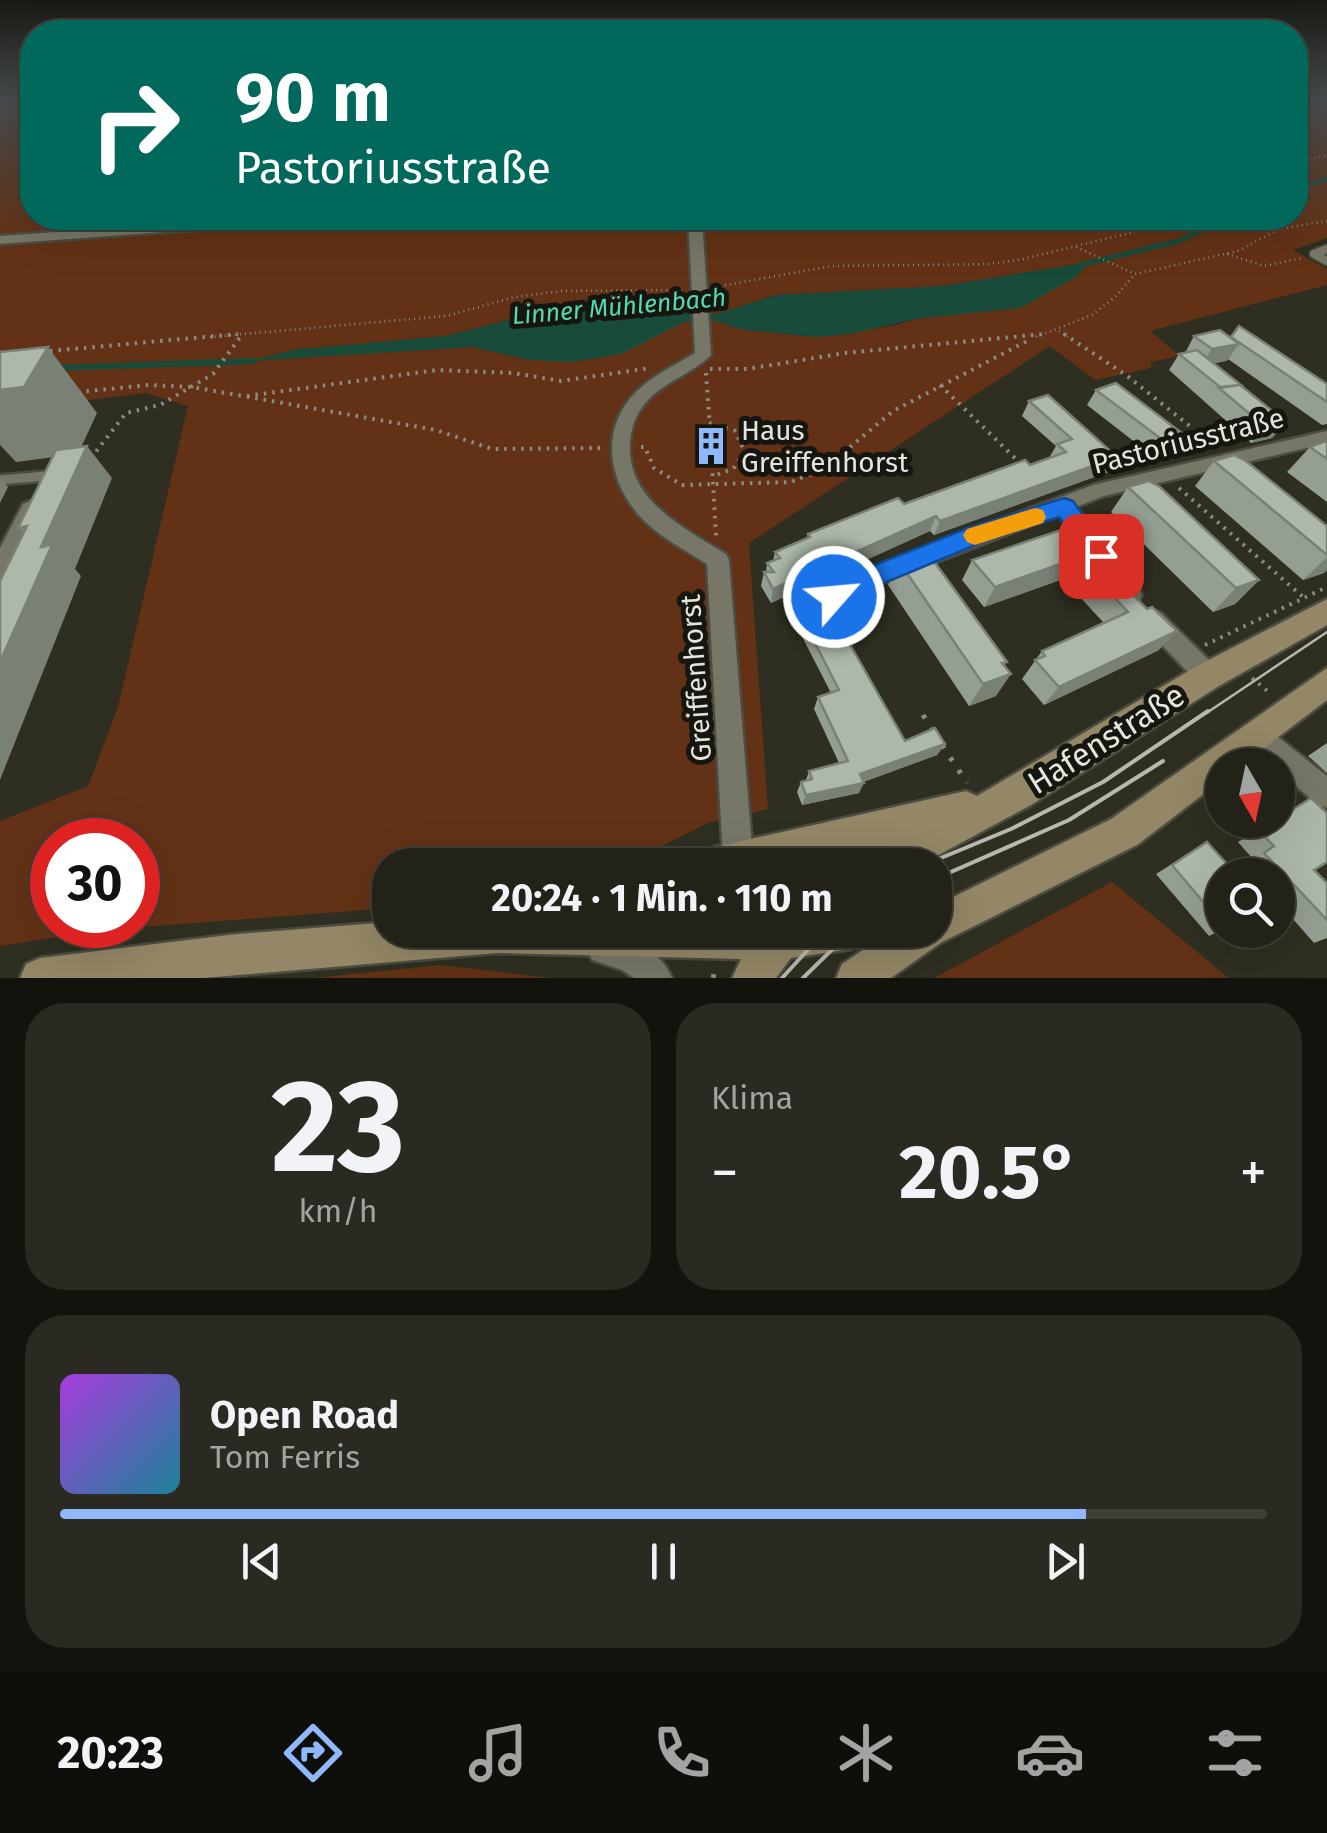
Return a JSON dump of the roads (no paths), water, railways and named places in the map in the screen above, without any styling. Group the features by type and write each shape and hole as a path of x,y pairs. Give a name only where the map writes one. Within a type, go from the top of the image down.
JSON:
{"main road":[{"name":"Hafenstraße","path":"915,848 1018,794 1209,659 1315,604"},
{"path":"952,917 1124,832 1327,682"},
{"path":"794,848 921,822 1018,794"},
{"path":"40,978 238,954 372,943"},
{"path":"614,948 648,953 686,948"},
{"path":"752,978 774,948"},
{"path":"856,978 901,948"}],"street":[{"path":"0,240 136,230"},
{"name":"Greiffenhorst","path":"696,230 703,354 640,398 623,422 617,448 625,478 655,519 718,560 726,848"},
{"name":"Pastoriusstraße","path":"834,597 846,588 976,535 1064,507 1100,490 1327,437"},
{"path":"0,570 46,476"},
{"name":"Pastoriusstraße","path":"1064,507 1113,574 1209,659"},
{"path":"1255,735 1327,794"}],"lane":[{"path":"1327,249 1314,254 1327,261"},
{"path":"0,480 46,476"}],"waterway":[{"name":"Linner Mühlenbach","path":"1308,185 1327,179"},
{"name":"Linner Mühlenbach","path":"1084,264 1179,241 1203,230"},
{"name":"Linner Mühlenbach","path":"56,368 254,361"}],"tram line":[{"path":"1205,714 1327,632"},
{"path":"952,853 1011,829 1103,782 1208,711"},
{"path":"952,872 1069,820 1163,761"},
{"path":"782,978 810,948"},
{"path":"803,978 834,948"}],"place":[{"name":"Haus Greiffenhorst","path":"711,446"}]}
